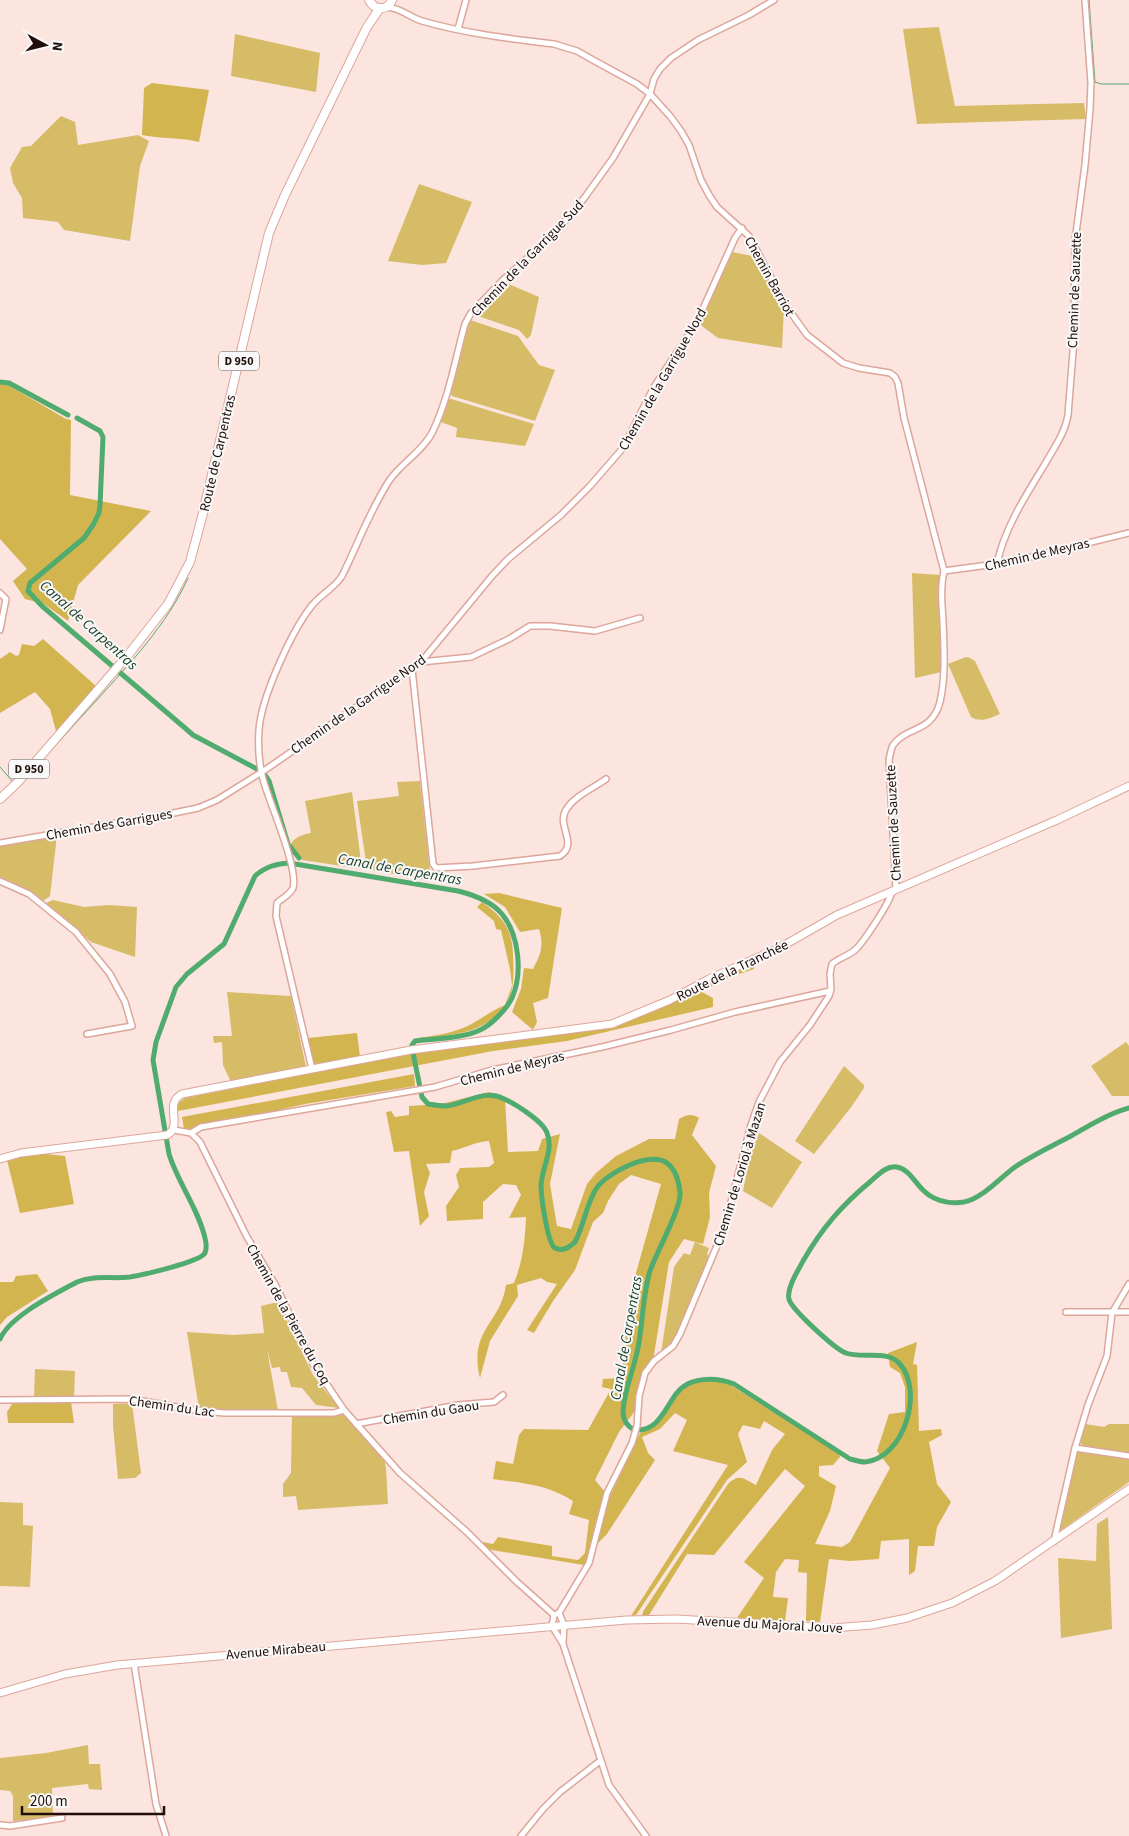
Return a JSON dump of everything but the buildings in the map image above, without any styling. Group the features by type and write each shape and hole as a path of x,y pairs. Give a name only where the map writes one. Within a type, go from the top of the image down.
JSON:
{"main road":[{"name":"Route de Carpentras","path":"0,799 19,781 57,738 148,631 174,594 190,562 269,234 285,194 379,3"}],"street":[{"path":"458,29 466,0"},
{"name":"Chemin de la Garrigue Sud","path":"311,1069 276,916 277,903 289,894 292,889 294,882 292,864 261,772 260,715 282,660 298,626 310,608 318,598 337,584 342,576 368,516 390,480 401,466 425,444 431,435 447,395 465,324 471,314 502,281 557,231 586,196 613,158 650,94 654,79 660,69 671,58 698,40 774,0"},
{"name":"Chemin de Sauzette","path":"997,564 999,554 1014,519 1067,423 1074,339 1075,241 1086,165 1090,109 1085,0"},
{"path":"379,3 399,9"},
{"name":"Chemin Barriot","path":"379,3 399,9 422,21 458,29 554,44 567,48 637,84 650,94 670,116 685,138 701,180 709,195 718,207 749,236 786,306 807,334 843,363 859,368 890,373 896,379 904,418 944,571"},
{"name":"Chemin de la Garrigue Nord","path":"217,800 421,662 508,559 561,515 590,486 623,448 654,387 697,322 735,238 742,228"},
{"name":"Chemin de Meyras","path":"944,571 997,564 1129,533"},
{"name":"Chemin de Sauzette","path":"894,890 889,760 893,745 901,738 922,728 929,722 936,713 940,702 944,671 941,584 944,571"},
{"path":"0,593 6,600 0,630"},
{"path":"421,662 471,657 509,639 530,626 550,626 589,632 640,618"},
{"path":"412,669 433,864 436,868 465,867 560,856 568,850 564,820 566,809 606,779"},
{"name":"Route de la Tranchée","path":"174,1130 172,1110 175,1100 182,1094 414,1050 612,1024 670,1000 709,979 782,947 837,915 1057,820 1129,786"},
{"name":"Chemin des Garrigues","path":"0,843 164,815 198,808 217,800"},
{"path":"0,881 29,894 76,932 110,974 125,1002 132,1026 87,1034"},
{"name":"Chemin de Loriol à Mazan","path":"553,1626 556,1614 589,1563 607,1493 628,1453 636,1430 639,1396 645,1373 654,1361 673,1346 716,1251 733,1201 750,1126 759,1102 780,1062 810,1025 830,991 832,985 830,974 832,964 851,954 861,943 894,890"},
{"name":"Chemin de Meyras","path":"190,1133 200,1127 454,1082 492,1070 663,1032 735,1012 830,991"},
{"path":"0,1159 21,1153 165,1135 174,1130 190,1133"},
{"name":"Chemin de la Pierre du Coq","path":"190,1133 200,1142 216,1172 247,1237 283,1301 313,1364 344,1410 400,1473 467,1532 516,1582 556,1614"},
{"path":"1054,1542 1075,1448 1088,1405 1107,1356 1112,1313 1129,1284"},
{"path":"1066,1312 1129,1312"},
{"name":"Chemin du Gaou","path":"356,1424 458,1405 494,1402 503,1396"},
{"name":"Chemin du Lac","path":"0,1400 131,1399 224,1413 324,1413 344,1410"},
{"path":"1075,1448 1129,1456"},
{"name":"Avenue du Majoral Jouve","path":"553,1626 659,1618 832,1628 890,1622 922,1614 961,1600 995,1581 1129,1489"},
{"path":"556,1614 564,1625 563,1644"},
{"path":"553,1626 563,1644 609,1785 614,1795 646,1836"},
{"name":"Avenue Mirabeau","path":"0,1693 65,1674 134,1662 553,1626"},
{"path":"134,1662 156,1804 166,1836"},
{"path":"521,1836 560,1792 600,1761"},
{"path":"0,1825 20,1825 62,1818"}],"shaded area":[{"path":"939,27 955,106 1084,103 1086,119 917,124 903,29"},
{"path":"235,34 320,53 316,92 231,76"},
{"path":"152,83 209,90 199,142 142,135 144,88"},
{"path":"61,116 75,122 78,145 138,135 149,141 140,166 130,241 64,230 58,222 23,218 22,198 13,183 10,168 22,147 31,146"},
{"path":"419,184 472,202 446,263 422,265 388,261"},
{"path":"732,252 757,257 784,307 782,348 718,338 698,323"},
{"path":"504,282 539,297 531,335 527,339 519,330 478,316 476,311"},
{"path":"470,320 518,336 539,365 555,370 535,421 452,396 450,392 467,325"},
{"path":"0,383 8,385 66,419 71,420 70,495 151,511 78,585 68,621 44,604 25,599 13,581 27,569 0,539"},
{"path":"451,399 534,424 525,446 456,437 457,428 441,422 448,400"},
{"path":"912,573 940,575 941,672 915,678"},
{"path":"43,639 96,686 56,731 50,709 35,692 0,713 0,659 10,652 16,656 19,655 22,644 34,646"},
{"path":"966,657 975,661 1000,714 982,720 971,717 948,664"},
{"path":"420,781 431,881 367,869 357,801 399,796 397,782"},
{"path":"352,792 362,869 302,860 291,845 296,838 311,833 305,801"},
{"path":"57,835 50,896 43,901 31,892 0,878 0,846"},
{"path":"499,893 562,908 548,998 533,1003 537,1022 533,1030 512,1012 521,989 524,968 533,969 540,954 541,935 539,929 520,932 505,907 484,894"},
{"path":"53,900 84,907 109,905 137,907 135,957 91,942 46,903"},
{"path":"482,902 500,918 510,936 513,980 512,989 505,1007 490,1021 473,1030 418,1039 463,1028 505,1005 512,986 510,969 501,930 496,929 494,921 477,907"},
{"path":"754,962 754,969 722,980 702,992 713,998 713,1007 567,1041 493,1051 178,1111 177,1104 185,1098 417,1052 594,1029"},
{"path":"227,992 291,996 306,1067 235,1082 230,1080 223,1065 222,1042 214,1043 213,1036 232,1036"},
{"path":"357,1033 360,1057 314,1067 308,1038"},
{"path":"1126,1042 1129,1046 1129,1096 1112,1096 1091,1066"},
{"path":"844,1066 864,1085 864,1088 814,1154 795,1141"},
{"path":"414,1074 415,1086 305,1104 191,1130 184,1129 182,1117"},
{"path":"489,1092 505,1099 508,1152 538,1151 542,1139 560,1134 550,1184 557,1226 571,1229 587,1184 596,1173 616,1156 649,1139 675,1139 679,1119 684,1116 691,1115 699,1118 692,1135 716,1166 709,1193 710,1217 703,1244 684,1239 669,1262 653,1361 649,1364 641,1379 635,1411 619,1432 595,1480 605,1492 587,1562 584,1565 486,1549 477,1541 493,1544 498,1537 552,1546 552,1556 578,1560 585,1553 589,1520 569,1514 573,1501 544,1488 493,1479 496,1461 513,1464 519,1435 524,1429 588,1430 611,1389 602,1387 603,1379 621,1378 628,1313 636,1273 661,1184 631,1175 619,1184 603,1213 593,1222 575,1270 553,1301 534,1333 527,1330 557,1284 547,1282 541,1278 517,1285 518,1296 490,1341 480,1378 477,1362 478,1349 503,1298 506,1285 514,1283 521,1259 526,1217 509,1218 521,1195 516,1185 503,1184 483,1202 483,1219 447,1221 446,1206 459,1187 456,1175 460,1168 489,1167 494,1163 489,1141 474,1144 452,1151 450,1163 426,1164 430,1173 424,1192 429,1216 420,1226 409,1151 394,1152 386,1112 391,1111 395,1117 409,1115 409,1106 441,1104"},
{"path":"759,1133 802,1162 772,1208 743,1191 750,1156"},
{"path":"36,1153 65,1156 74,1204 20,1213 7,1160 16,1156"},
{"path":"695,1242 709,1248 707,1254 711,1257 676,1342 661,1353 674,1267 684,1253 690,1255"},
{"path":"37,1274 48,1291 7,1317 0,1325 0,1282 13,1282 16,1276"},
{"path":"278,1302 313,1375 339,1408 316,1405 302,1388 291,1387 287,1372 281,1372 280,1367 272,1368 267,1349 278,1411 199,1409 187,1332 234,1335 264,1333 261,1306"},
{"path":"917,1342 913,1364 917,1365 919,1431 941,1429 942,1435 929,1442 937,1484 951,1502 937,1527 934,1546 918,1546 915,1571 909,1575 909,1539 881,1541 879,1559 850,1561 829,1559 820,1622 806,1621 807,1573 798,1572 799,1560 785,1559 776,1572 773,1597 788,1598 785,1621 737,1618 764,1578 744,1562 805,1486 785,1469 714,1555 687,1554 649,1615 642,1615 728,1484 742,1478 756,1485 772,1450 785,1434 764,1421 760,1429 743,1425 738,1434 747,1462 727,1480 636,1615 631,1616 728,1465 673,1451 687,1420 675,1413 660,1429 642,1437 648,1453 655,1460 607,1534 594,1547 609,1498 640,1433 653,1426 662,1418 683,1390 693,1383 706,1380 724,1381 839,1453 840,1457 833,1465 819,1466 819,1476 836,1486 830,1511 815,1544 842,1547 850,1542 890,1468 877,1451 889,1414 905,1412 905,1387 900,1373 890,1367 888,1353"},
{"path":"35,1369 75,1371 74,1398 34,1398"},
{"path":"14,1401 71,1402 74,1423 8,1423 7,1412"},
{"path":"132,1403 141,1473 135,1478 118,1479 113,1404"},
{"path":"342,1414 348,1417 384,1459 388,1504 298,1510 296,1496 283,1497 283,1484 291,1473 292,1416"},
{"path":"1085,1424 1104,1427 1109,1424 1129,1424 1129,1453 1085,1448 1080,1440"},
{"path":"1076,1452 1129,1459 1129,1482 1060,1531 1058,1530"},
{"path":"0,1502 23,1503 23,1525 33,1526 30,1587 0,1586"},
{"path":"1108,1517 1112,1629 1061,1638 1058,1558 1096,1561 1097,1524"},
{"path":"88,1745 89,1764 100,1764 102,1790 89,1789 88,1784 52,1788 53,1815 45,1819 13,1821 13,1796 10,1791 0,1790 0,1758 46,1753"}],"waterway":[{"path":"1089,0 1095,82 1101,84 1129,84"},
{"name":"Canal de Carpentras","path":"0,382 9,383 68,415"},
{"name":"Canal de Carpentras","path":"77,418 100,431 103,437 99,513 84,538 30,583 28,591 42,606 193,735 257,769"},
{"path":"34,769 147,643 170,612 188,578"},
{"path":"0,767 13,782"},
{"name":"Canal de Carpentras","path":"265,775 269,781 288,844 299,858"},
{"path":"6,798 16,789"},
{"name":"Canal de Carpentras","path":"0,1339 5,1330 23,1314 77,1282 97,1278 130,1277 146,1274 182,1264 201,1257 205,1253 206,1243 202,1227 169,1154 153,1060 156,1042 176,987 187,974 224,944 255,876 266,868 279,864 289,863 458,891 482,899 493,905 502,914 516,943 518,966 515,988 509,1003 493,1021 480,1030 457,1036 415,1041 412,1048 422,1097 428,1104 447,1106 482,1096 495,1096 507,1100 520,1108 544,1128 549,1139 549,1146 541,1190 547,1229 555,1248 564,1249 575,1242 596,1189 609,1176 628,1165 650,1160 659,1160 667,1163 673,1169 679,1185 679,1200 673,1220 650,1271 644,1297 637,1351 624,1403 623,1415 627,1425 634,1430 642,1430 655,1424 681,1388 695,1381 711,1379 734,1384 850,1459 865,1462 879,1458 900,1437 906,1422 910,1406 907,1376 895,1359 881,1356 852,1355 833,1345 814,1329 792,1304 789,1299 791,1284 818,1238 851,1199 886,1169 897,1167 905,1170 924,1191 941,1201 954,1203 967,1201 984,1192 1029,1158 1099,1120 1129,1108"}]}
